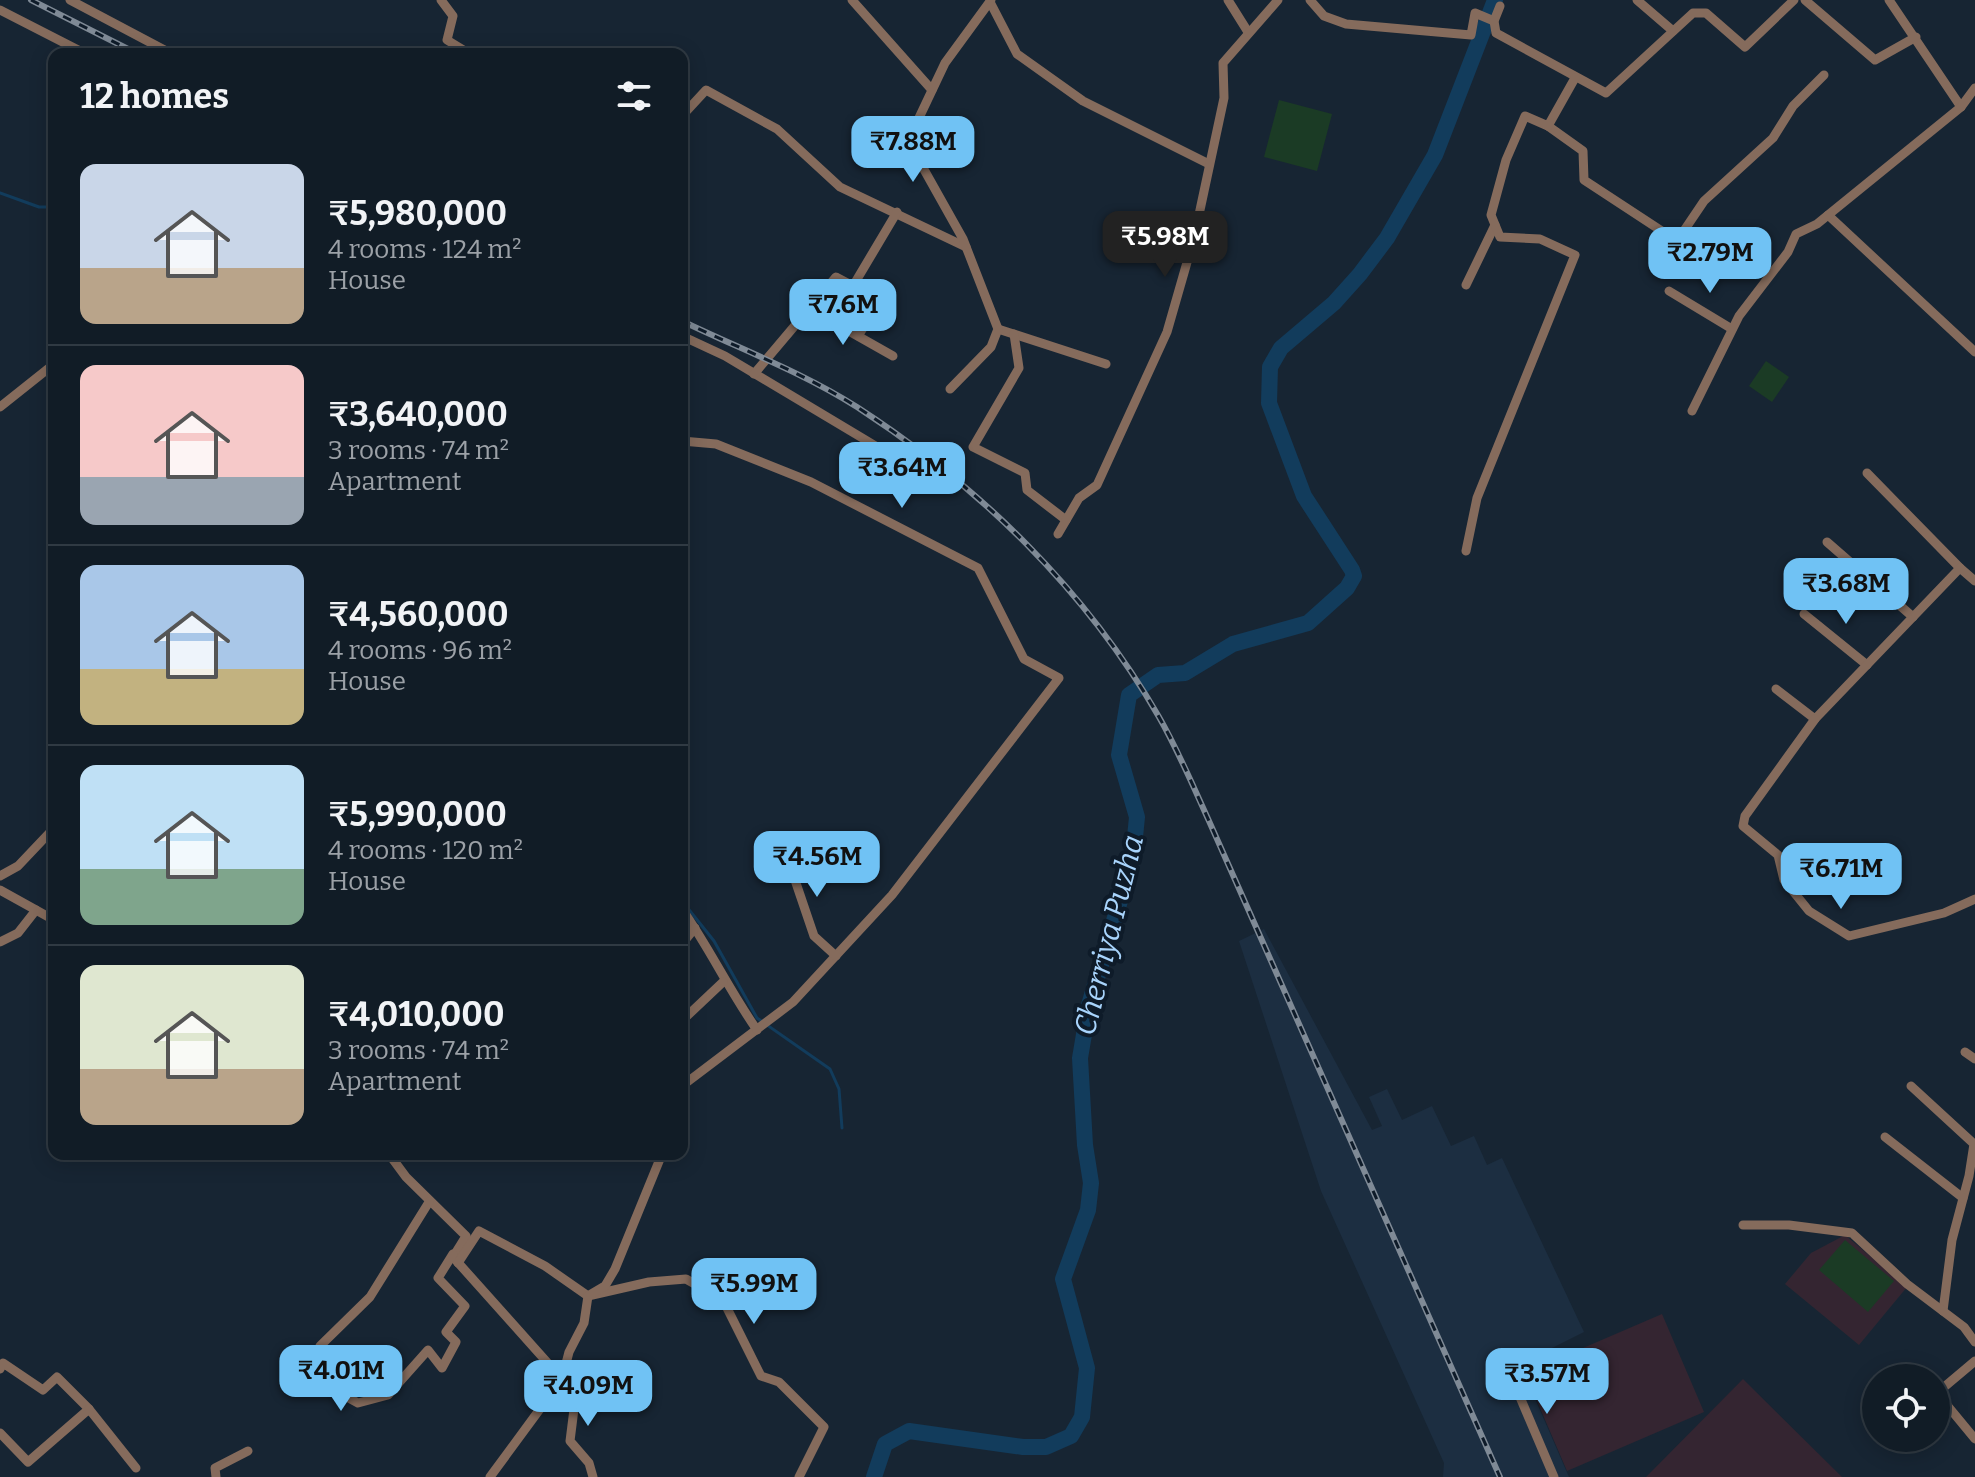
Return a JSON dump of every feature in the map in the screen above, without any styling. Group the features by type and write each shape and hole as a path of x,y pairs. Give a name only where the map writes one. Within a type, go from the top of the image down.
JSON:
{"street":[{"path":"70,0 161,48"},
{"path":"441,0 453,16 447,40 460,48"},
{"path":"852,0 932,90"},
{"path":"1228,0 1248,32"},
{"path":"1058,534 1079,498 1097,485 1167,332 1194,238 1224,98 1223,63 1278,0"},
{"path":"1310,0 1324,16 1346,24 1471,35 1475,13 1494,21"},
{"path":"1637,0 1673,31"},
{"path":"1500,6 1494,21 1496,33 1606,93 1693,13 1706,13 1745,47 1794,0"},
{"path":"1805,0 1875,60 1916,37"},
{"path":"1889,0 1961,107"},
{"path":"950,389 991,347 998,329 967,247 908,141 945,63 990,1 1017,54 1083,101 1209,164"},
{"path":"0,10 74,48"},
{"path":"1466,551 1477,498 1575,255 1540,239 1500,237 1491,215 1525,116 1548,126 1583,151 1584,180 1677,241 1704,201 1773,138 1793,106 1824,75"},
{"path":"1548,126 1575,78"},
{"path":"1692,411 1732,329 1788,252 1796,234 1828,215 1961,107 1975,88"},
{"path":"688,110 706,90 777,129 840,187 967,247"},
{"path":"754,374 836,277 853,286 897,212"},
{"path":"1828,215 1975,352"},
{"path":"1466,285 1495,225"},
{"path":"1669,291 1732,329"},
{"path":"814,303 840,311 840,326 893,356"},
{"path":"858,336 878,304"},
{"path":"998,329 1106,364"},
{"path":"1014,334 1019,368 973,447 1025,473 1027,490 1066,520"},
{"path":"688,339 754,374 884,451"},
{"path":"0,407 48,369"},
{"path":"688,442 716,444 811,482 978,568 1024,659 1059,678 892,895 836,956 793,1002 688,1082"},
{"path":"1867,473 1975,581"},
{"path":"1827,542 1913,617"},
{"path":"1960,568 1815,719 1745,816 1743,826 1778,855 1784,880 1809,911 1849,936 1944,913 1975,899"},
{"path":"1804,614 1867,665"},
{"path":"1776,689 1815,719"},
{"path":"0,876 18,866 48,834"},
{"path":"836,956 814,936 795,880 858,864"},
{"path":"0,890 48,917"},
{"path":"0,942 18,933 36,910"},
{"path":"688,918 718,965 723,982 757,1030"},
{"path":"688,937 695,928"},
{"path":"688,1015 723,982"},
{"path":"1965,1052 1975,1059"},
{"path":"1911,1086 1974,1144 1952,1240 1943,1311"},
{"path":"1885,1137 1963,1198"},
{"path":"394,1160 429,1202 466,1236 455,1258"},
{"path":"588,1296 605,1286 615,1269 660,1160"},
{"path":"429,1202 370,1297 320,1346 334,1390 358,1403 388,1395 428,1350 442,1368 456,1342 446,1332 465,1306 438,1278 479,1231 545,1266 588,1296 649,1282 686,1279 723,1300 761,1376 779,1382 824,1427 799,1477"},
{"path":"1743,1225 1789,1225 1852,1233 1907,1284 1964,1327 1975,1342"},
{"path":"455,1258 562,1379 574,1409 570,1441 589,1463 593,1477"},
{"path":"490,1477 562,1379 569,1352 584,1323 588,1296"},
{"path":"1975,1361 1937,1393 1975,1439"},
{"path":"0,1369 3,1363 43,1390 57,1377 89,1409 136,1468"},
{"path":"1508,1369 1554,1477"},
{"path":"0,1433 28,1462 89,1409"},
{"path":"216,1477 215,1468 248,1451"}],"shaded area":[{"path":"1264,929 1372,1130 1382,1126 1369,1097 1387,1089 1402,1120 1432,1106 1451,1146 1474,1136 1487,1165 1502,1158 1584,1332 1520,1364 1569,1477 1443,1477 1444,1463 1321,1191 1239,941"},
{"path":"1845,1235 1907,1287 1859,1345 1785,1284 1811,1253"},
{"path":"1662,1314 1704,1412 1567,1471 1525,1373"},
{"path":"1743,1379 1842,1477 1646,1477"}],"green space":[{"path":"1279,100 1332,114 1317,171 1264,157"},
{"path":"1766,361 1789,377 1772,402 1749,386"},
{"path":"1845,1240 1894,1281 1868,1312 1819,1270"}],"waterway":[{"name":"Cherriya Puzha","path":"874,1477 885,1444 909,1431 1023,1447 1046,1447 1071,1436 1082,1417 1087,1368 1063,1279 1088,1210 1091,1183 1085,1145 1080,1058 1089,1005 1133,857 1137,817 1119,755 1129,695 1158,675 1185,673 1233,644 1308,623 1347,588 1354,576 1304,496 1269,403 1270,367 1281,348 1334,303 1387,238 1435,155 1495,0"},
{"path":"0,193 39,207 48,207"},
{"path":"688,908 714,941 757,1018 830,1069 839,1089 842,1128"}],"railway":[{"path":"31,0 126,48"},
{"path":"688,324 836,394 945,471 987,506 1064,584 1130,670 1185,768 1500,1477"}]}
